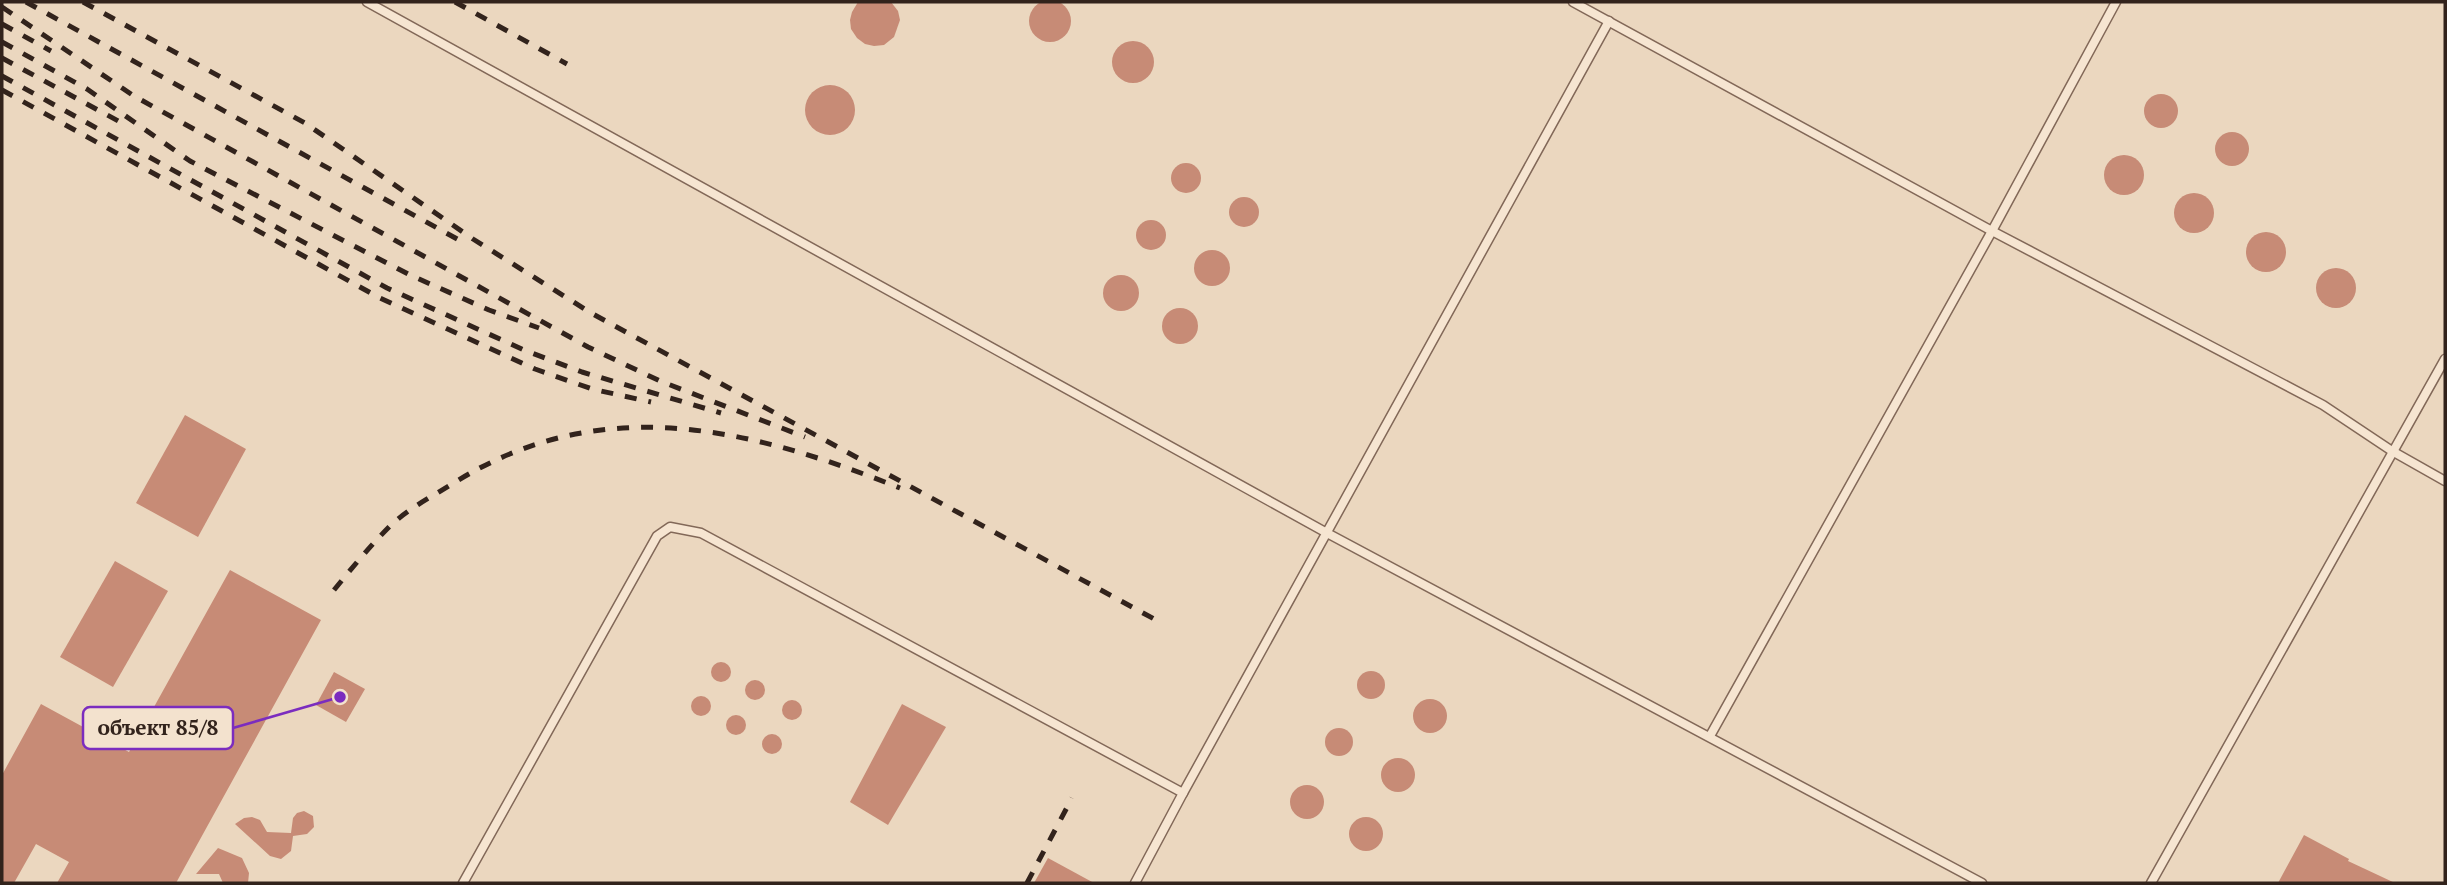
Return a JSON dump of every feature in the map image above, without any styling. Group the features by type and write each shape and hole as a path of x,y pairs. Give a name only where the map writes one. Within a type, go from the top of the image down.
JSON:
{"lane":[{"path":"367,2 1327,533 1982,883"},
{"path":"1573,2 1992,231 2323,405 2392,451 2445,481"},
{"path":"1710,736 1992,231 2116,2"},
{"path":"1135,883 1609,21"},
{"path":"2151,883 2445,359"},
{"path":"463,883 657,536 670,527 701,533 1183,793"}],"building":[{"path":"1050,0 1065,6 1071,21 1065,36 1050,42 1035,36 1029,21 1035,6"},
{"path":"858,2 891,2 898,11 900,20 894,37 884,45 865,44 851,29 852,12"},
{"path":"1133,41 1148,47 1154,62 1148,77 1133,83 1118,77 1112,62 1118,47"},
{"path":"830,85 848,92 855,110 848,128 830,135 812,128 805,110 812,92"},
{"path":"2161,94 2173,99 2178,111 2173,123 2161,128 2149,123 2144,111 2149,99"},
{"path":"2232,132 2244,137 2249,149 2244,161 2232,166 2220,161 2215,149 2220,137"},
{"path":"2124,155 2138,161 2144,175 2138,189 2124,195 2110,189 2104,175 2110,161"},
{"path":"1186,163 1197,167 1201,178 1197,189 1186,193 1175,189 1171,178 1175,167"},
{"path":"2194,193 2208,199 2214,213 2208,227 2194,233 2180,227 2174,213 2180,199"},
{"path":"1244,197 1255,201 1259,212 1255,223 1244,227 1233,223 1229,212 1233,201"},
{"path":"1151,220 1162,224 1166,235 1162,246 1151,250 1140,246 1136,235 1140,224"},
{"path":"2266,232 2280,238 2286,252 2280,266 2266,272 2252,266 2246,252 2252,238"},
{"path":"1212,250 1225,255 1230,268 1225,281 1212,286 1199,281 1194,268 1199,255"},
{"path":"2336,268 2350,274 2356,288 2350,302 2336,308 2322,302 2316,288 2322,274"},
{"path":"1121,275 1134,280 1139,293 1134,306 1121,311 1108,306 1103,293 1108,280"},
{"path":"1180,308 1193,313 1198,326 1193,339 1180,344 1167,339 1162,326 1167,313"},
{"path":"185,415 246,449 198,537 136,503"},
{"path":"115,561 168,591 113,687 60,657"},
{"path":"230,570 321,620 176,883 57,883 69,862 36,844 14,883 2,883 2,775 41,704 129,752"},
{"path":"721,662 728,665 731,672 728,679 721,682 714,679 711,672 714,665"},
{"path":"1371,671 1381,675 1385,685 1381,695 1371,699 1361,695 1357,685 1361,675"},
{"path":"334,672 365,689 346,722 316,705"},
{"path":"755,680 762,683 765,690 762,697 755,700 748,697 745,690 748,683"},
{"path":"701,696 708,699 711,706 708,713 701,716 694,713 691,706 694,699"},
{"path":"1430,699 1442,704 1447,716 1442,728 1430,733 1418,728 1413,716 1418,704"},
{"path":"792,700 799,703 802,710 799,717 792,720 785,717 782,710 785,703"},
{"path":"902,704 946,727 888,825 850,802"},
{"path":"736,715 743,718 746,725 743,732 736,735 729,732 726,725 729,718"},
{"path":"1339,728 1349,732 1353,742 1349,752 1339,756 1329,752 1325,742 1329,732"},
{"path":"772,734 779,737 782,744 779,751 772,754 765,751 762,744 765,737"},
{"path":"1398,758 1410,763 1415,775 1410,787 1398,792 1386,787 1381,775 1386,763"},
{"path":"1307,785 1319,790 1324,802 1319,814 1307,819 1295,814 1290,802 1295,790"},
{"path":"304,811 313,816 314,827 307,834 293,836 291,851 281,859 270,856 235,824 244,818 252,817 260,820 267,832 291,833 293,818"},
{"path":"1366,817 1378,822 1383,834 1378,846 1366,851 1354,846 1349,834 1354,822"},
{"path":"2304,835 2349,859 2348,861 2395,883 2278,883"},
{"path":"218,848 242,858 249,873 248,883 223,883 219,874 196,874"},
{"path":"1048,858 1094,883 1034,883"}],"railway":[{"path":"26,2 459,240"},
{"path":"83,2 305,123 473,239 591,313 1156,620"},
{"path":"455,2 567,64"},
{"path":"2,7 134,96 588,347 660,381 805,437"},
{"path":"2,24 51,51"},
{"path":"2,42 87,89 190,161 410,275 489,310 539,328"},
{"path":"2,58 122,123"},
{"path":"2,76 387,288 524,350 582,372 721,413"},
{"path":"2,90 380,298 535,369 592,389 651,402"},
{"path":"334,590 383,534 412,509 507,455 563,437 618,428 674,428 730,435 843,466 900,488"},
{"path":"1027,883 1072,798"}],"place":[{"name":"объект 85/8","path":"340,697"}]}
